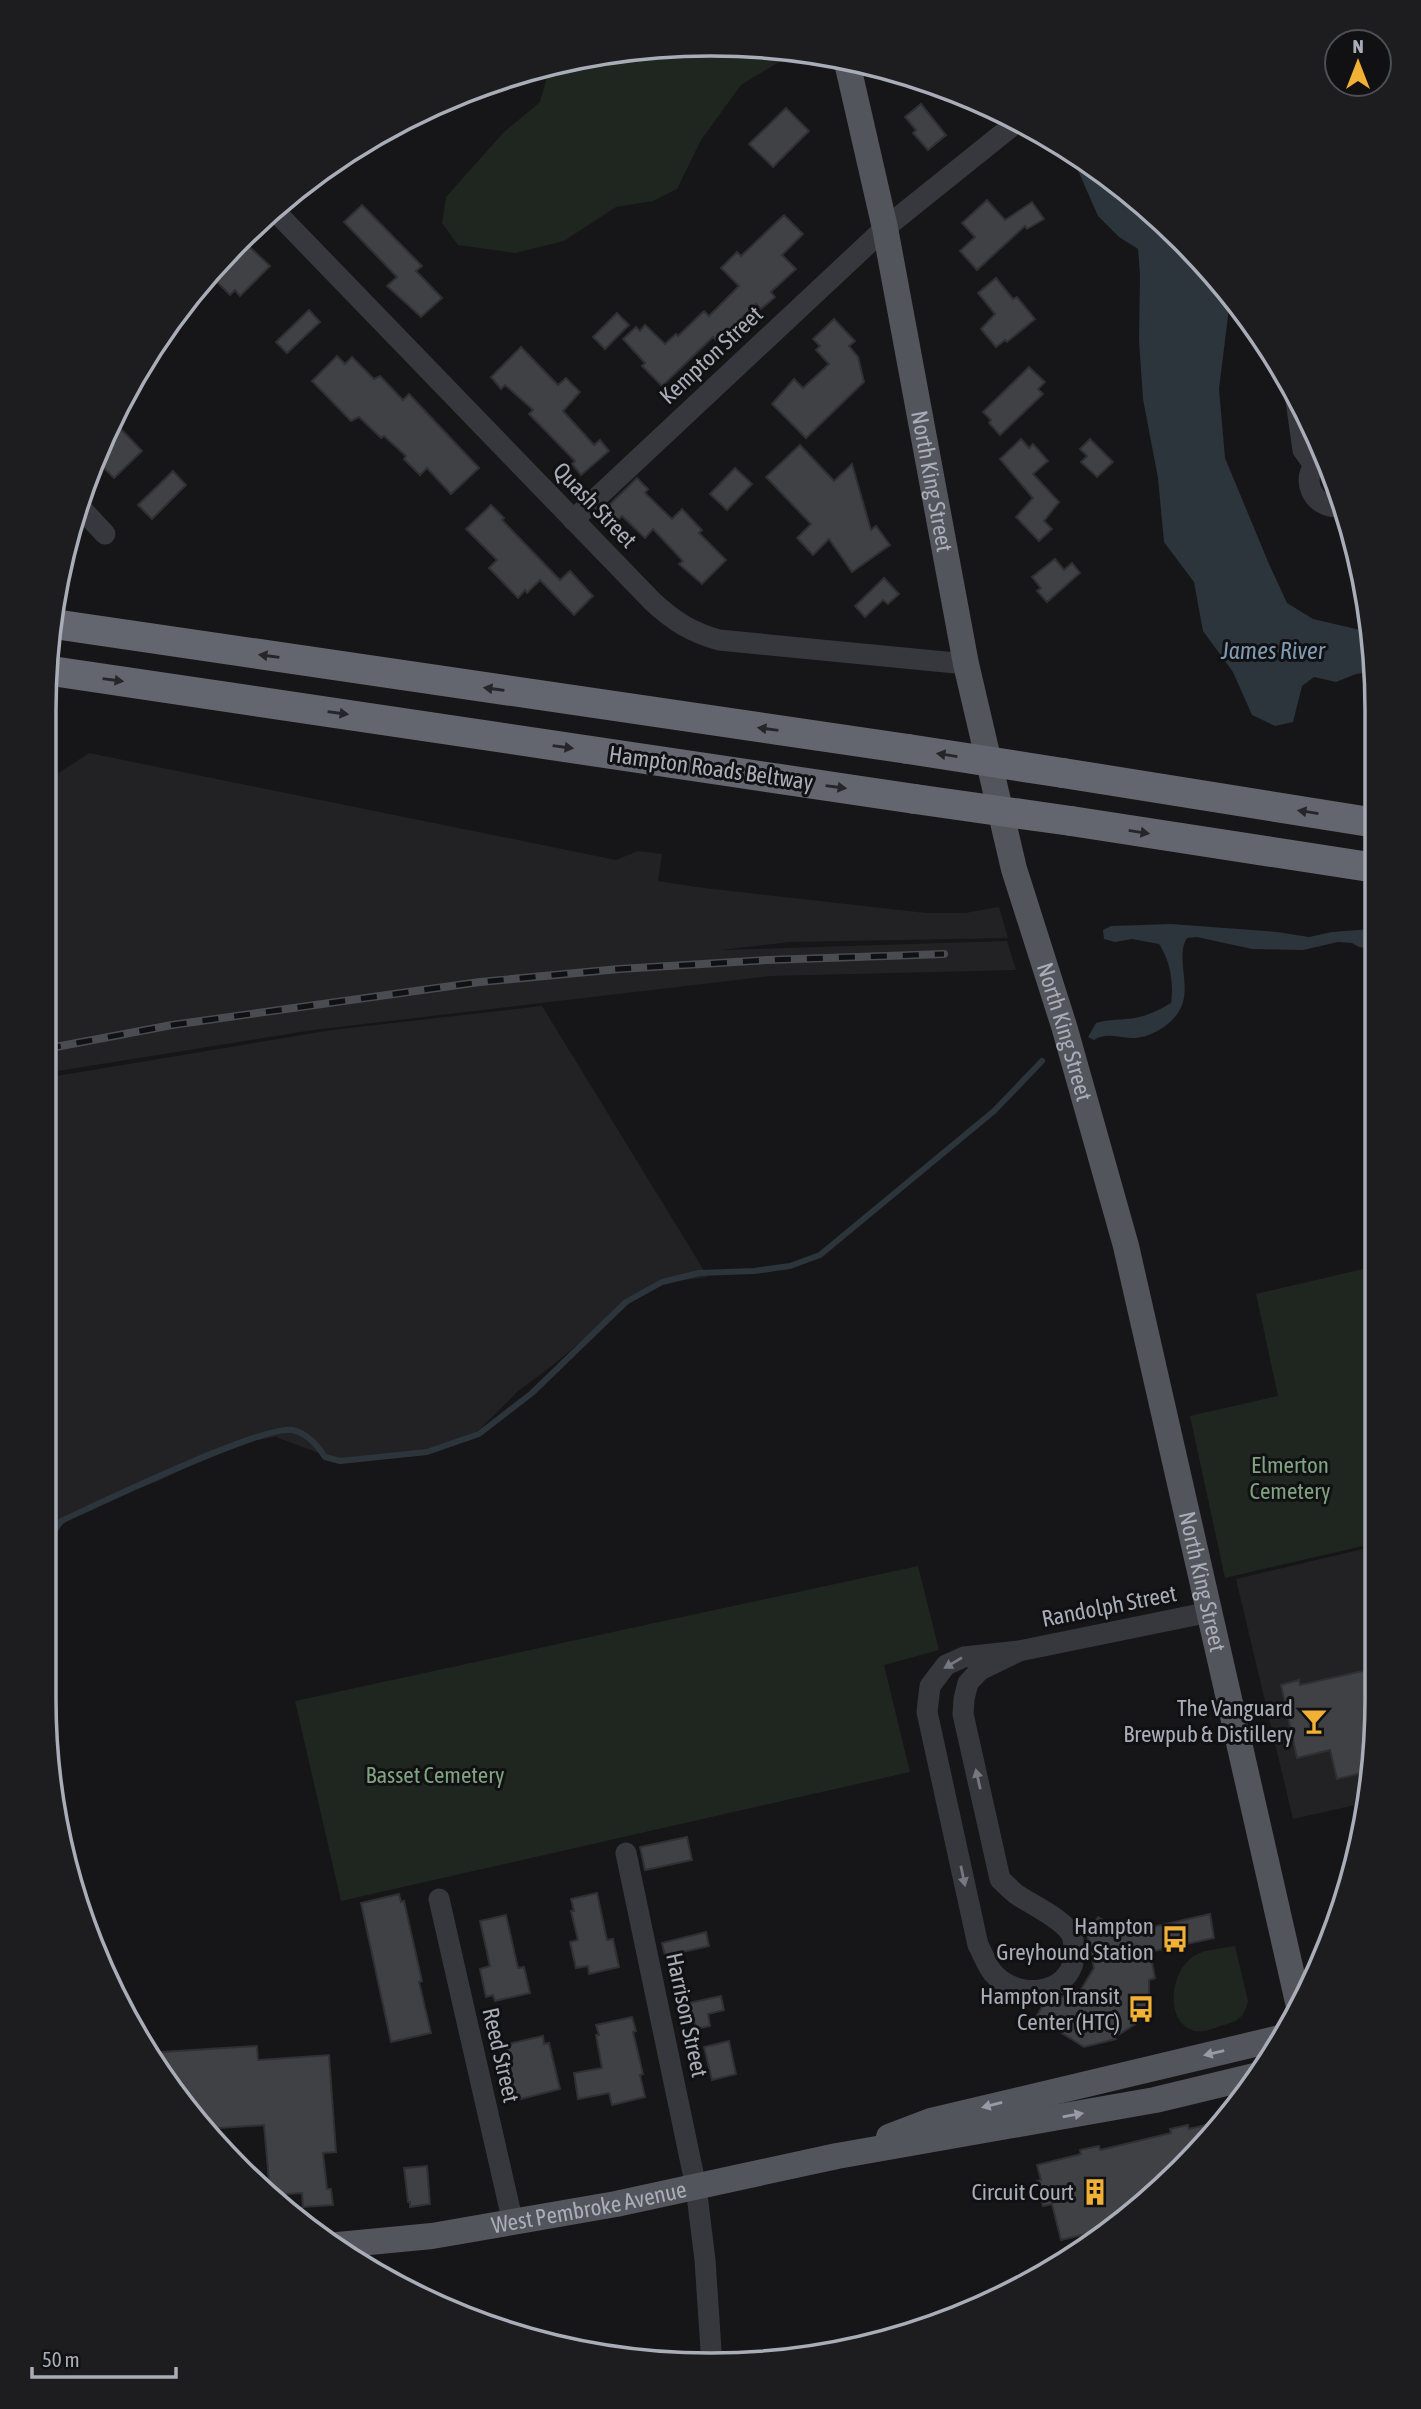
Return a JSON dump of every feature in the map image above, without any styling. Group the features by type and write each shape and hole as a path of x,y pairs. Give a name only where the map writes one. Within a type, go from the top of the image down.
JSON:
{"highway":[{"name":"Hampton Roads Beltway","path":"62,625 908,749 1365,820"},
{"name":"Hampton Roads Beltway","path":"57,672 1365,866"}],"main road":[{"name":"North King Street","path":"849,71 885,228 966,664 1014,869 1064,1026 1126,1246 1296,1992"},
{"name":"West Pembroke Avenue","path":"837,2156 931,2120 1268,2041"},
{"name":"West Pembroke Avenue","path":"348,2244 432,2235 616,2204 837,2156 1155,2100 1242,2080"}],"street":[{"name":"Kempton Street","path":"573,520 885,228 1009,128"},
{"name":"Quash Street","path":"281,217 653,603 672,619 695,633 744,643 966,664"},
{"path":"1299,424 1303,450 1314,458"},
{"path":"1317,465 1308,481 1314,497 1332,506"},
{"path":"87,514 105,534"},
{"name":"Randolph Street","path":"1019,1650 1210,1612"},
{"path":"1019,1650 980,1670 968,1683 963,1714 1000,1879 1015,1893 1064,1925 1073,1936 1075,1958 1070,1973 1056,1985 1040,1992 1015,1988 994,1974 978,1945 927,1712 930,1686 946,1665 964,1657 1019,1650"},
{"name":"Harrison Street","path":"626,1853 696,2187 705,2260 711,2353"},
{"name":"Reed Street","path":"439,1899 513,2222"}],"shaded area":[{"path":"89,753 616,860 638,851 662,854 658,881 926,913 965,913 999,907 1008,938 790,942 721,950 1007,941 1016,970 771,976 313,1030 56,1071 56,775"},
{"path":"542,1006 708,1277 668,1282 637,1294 552,1366 518,1391 479,1430 454,1446 416,1456 340,1461 276,1437 238,1443 156,1482 102,1501 69,1519 56,1531 56,1076 332,1030"},
{"path":"1365,1549 1364,1741 1356,1805 1293,1819 1236,1579"}],"green space":[{"path":"668,57 753,57 782,60 741,85 701,140 677,189 653,201 616,207 564,241 515,253 458,245 442,223 446,197 504,132 540,102 547,77 583,69"},
{"name":"Elmerton Cemetery","path":"1365,1269 1365,1546 1225,1578 1190,1416 1278,1396 1256,1294"},
{"name":"Basset Cemetery","path":"918,1566 939,1650 884,1665 910,1772 341,1901 295,1701"},
{"path":"1235,1946 1248,2001 1245,2011 1233,2022 1203,2031 1192,2030 1183,2025 1174,2007 1174,1997 1178,1976 1183,1967 1194,1956"}],"water":[{"name":"James River","path":"1077,168 1142,218 1203,279 1229,310 1219,389 1225,458 1287,603 1313,619 1360,630 1364,673 1336,682 1314,677 1302,686 1293,722 1275,726 1252,715 1233,672 1203,631 1194,582 1164,542 1158,478 1143,399 1138,249 1119,237 1098,216"},
{"path":"1171,924 1309,937 1365,929 1365,948 1338,942 1303,950 1252,949 1197,937 1187,938 1182,960 1185,985 1183,1002 1176,1016 1163,1028 1147,1036 1108,1036 1094,1040 1088,1037 1096,1023 1140,1017 1171,1003 1170,972 1159,944 1132,939 1115,942 1104,939 1103,930 1111,926"}],"building":[{"path":"921,104 946,135 928,150 913,133 916,130 905,117"},
{"path":"786,108 809,131 773,167 749,144"},
{"path":"987,200 1005,220 1032,202 1044,219 1027,229 1025,226 977,270 960,251 975,237 962,223"},
{"path":"362,205 422,266 416,271 442,298 421,317 387,286 397,277 344,222"},
{"path":"784,215 803,234 782,255 796,269 771,292 775,297 761,309 756,304 718,342 713,337 662,386 642,366 645,363 623,339 636,327 640,331 645,325 665,344 676,334 678,336 704,311 709,316 739,286 721,268 737,252 741,256"},
{"path":"249,247 270,266 240,296 235,290 230,295 216,281"},
{"path":"996,278 1013,299 1017,297 1035,319 1007,342 1005,340 996,347 981,329 995,314 978,293"},
{"path":"309,310 320,322 287,353 276,342"},
{"path":"617,313 629,325 605,349 593,337"},
{"path":"834,319 855,341 849,346 858,357 864,382 806,438 772,404 794,379 803,388 829,364 816,350 820,346 813,339"},
{"path":"521,347 558,385 566,378 580,392 563,411 594,445 600,440 609,451 581,475 572,464 575,461 529,414 533,410 505,385 501,389 491,377"},
{"path":"337,356 345,364 352,357 374,379 380,376 403,400 409,394 479,468 451,494 427,468 420,475 404,459 406,456 384,436 381,438 359,417 351,421 312,381"},
{"path":"1029,367 1045,382 1038,389 1043,394 1000,435 983,412"},
{"path":"120,428 142,451 114,478 103,467"},
{"path":"1021,439 1029,448 1033,444 1048,461 1033,474 1059,502 1044,521 1052,529 1039,541 1016,517 1033,498 1000,459"},
{"path":"1090,439 1113,462 1097,477 1081,462 1087,456 1080,449"},
{"path":"800,445 834,481 852,464 871,530 876,526 890,545 852,572 829,539 813,555 797,538 811,524 766,477"},
{"path":"735,468 752,484 727,510 710,494"},
{"path":"173,471 186,485 152,519 138,505"},
{"path":"637,478 648,489 645,493 672,519 682,509 702,530 699,533 726,560 702,584 679,564 683,561 653,529 645,538 622,516 618,520 606,508"},
{"path":"491,505 560,580 570,571 593,596 574,615 540,580 518,598 489,568 497,560 466,529"},
{"path":"1055,559 1064,570 1072,563 1080,573 1047,602 1037,591 1041,588 1032,577"},
{"path":"884,578 899,594 888,604 883,600 865,617 855,606"},
{"path":"1365,1670 1364,1741 1360,1773 1337,1779 1330,1750 1297,1758 1281,1685 1299,1680 1300,1685"},
{"path":"687,1837 692,1860 645,1870 640,1847"},
{"path":"597,1893 607,1940 613,1939 619,1967 589,1974 588,1966 576,1968 570,1942 578,1940 571,1899"},
{"path":"399,1894 401,1902 404,1901 431,2033 391,2042 361,1903"},
{"path":"1210,1914 1214,1938 1150,1952 1155,1978 1149,1980 1145,2010 1137,2023 1115,2037 1116,2039 1084,2047 1036,2017 1045,2002 1080,1991 1094,1968 1087,1935 1098,1917 1126,1933"},
{"path":"506,1915 518,1968 524,1967 530,1993 495,2001 493,1995 486,1997 480,1969 490,1966 480,1921"},
{"path":"706,1932 709,1946 665,1956 662,1943"},
{"path":"721,1996 724,2010 708,2014 710,2026 696,2029 693,2017 683,2019 680,2005"},
{"path":"632,2017 645,2097 612,2105 609,2093 578,2099 574,2073 602,2068 596,2025"},
{"path":"543,2036 544,2044 549,2043 560,2089 513,2101 499,2046"},
{"path":"729,2041 736,2074 712,2080 704,2047"},
{"path":"257,2046 258,2060 329,2055 336,2152 323,2153 327,2189 331,2189 333,2205 303,2207 302,2193 283,2194 279,2191 269,2181 264,2125 217,2128 191,2097 161,2052"},
{"name":"Circuit Court","path":"1188,2125 1189,2129 1207,2125 1142,2191 1109,2218 1087,2234 1061,2240 1052,2204 1043,2206 1037,2181 1041,2180 1037,2165 1081,2154 1080,2150 1099,2146 1100,2150 1171,2133 1170,2129"},
{"path":"427,2166 430,2204 410,2207 404,2168"}],"waterway":[{"path":"56,1528 61,1521 180,1467 276,1431 293,1430 303,1434 312,1440 325,1457 340,1461 427,1452 479,1434 532,1393 626,1302 662,1282 699,1273 754,1271 790,1266 820,1255 994,1111 1042,1061"}],"railway":[{"path":"56,1047 172,1025 480,982 619,969 768,960 944,954"}],"place":[{"name":"The Vanguard Brewpub & Distillery","path":"1314,1721"},
{"name":"Hampton Greyhound Station","path":"1175,1939"},
{"name":"Hampton Transit Center (HTC)","path":"1141,2009"},
{"name":"Circuit Court","path":"1095,2192"}]}
